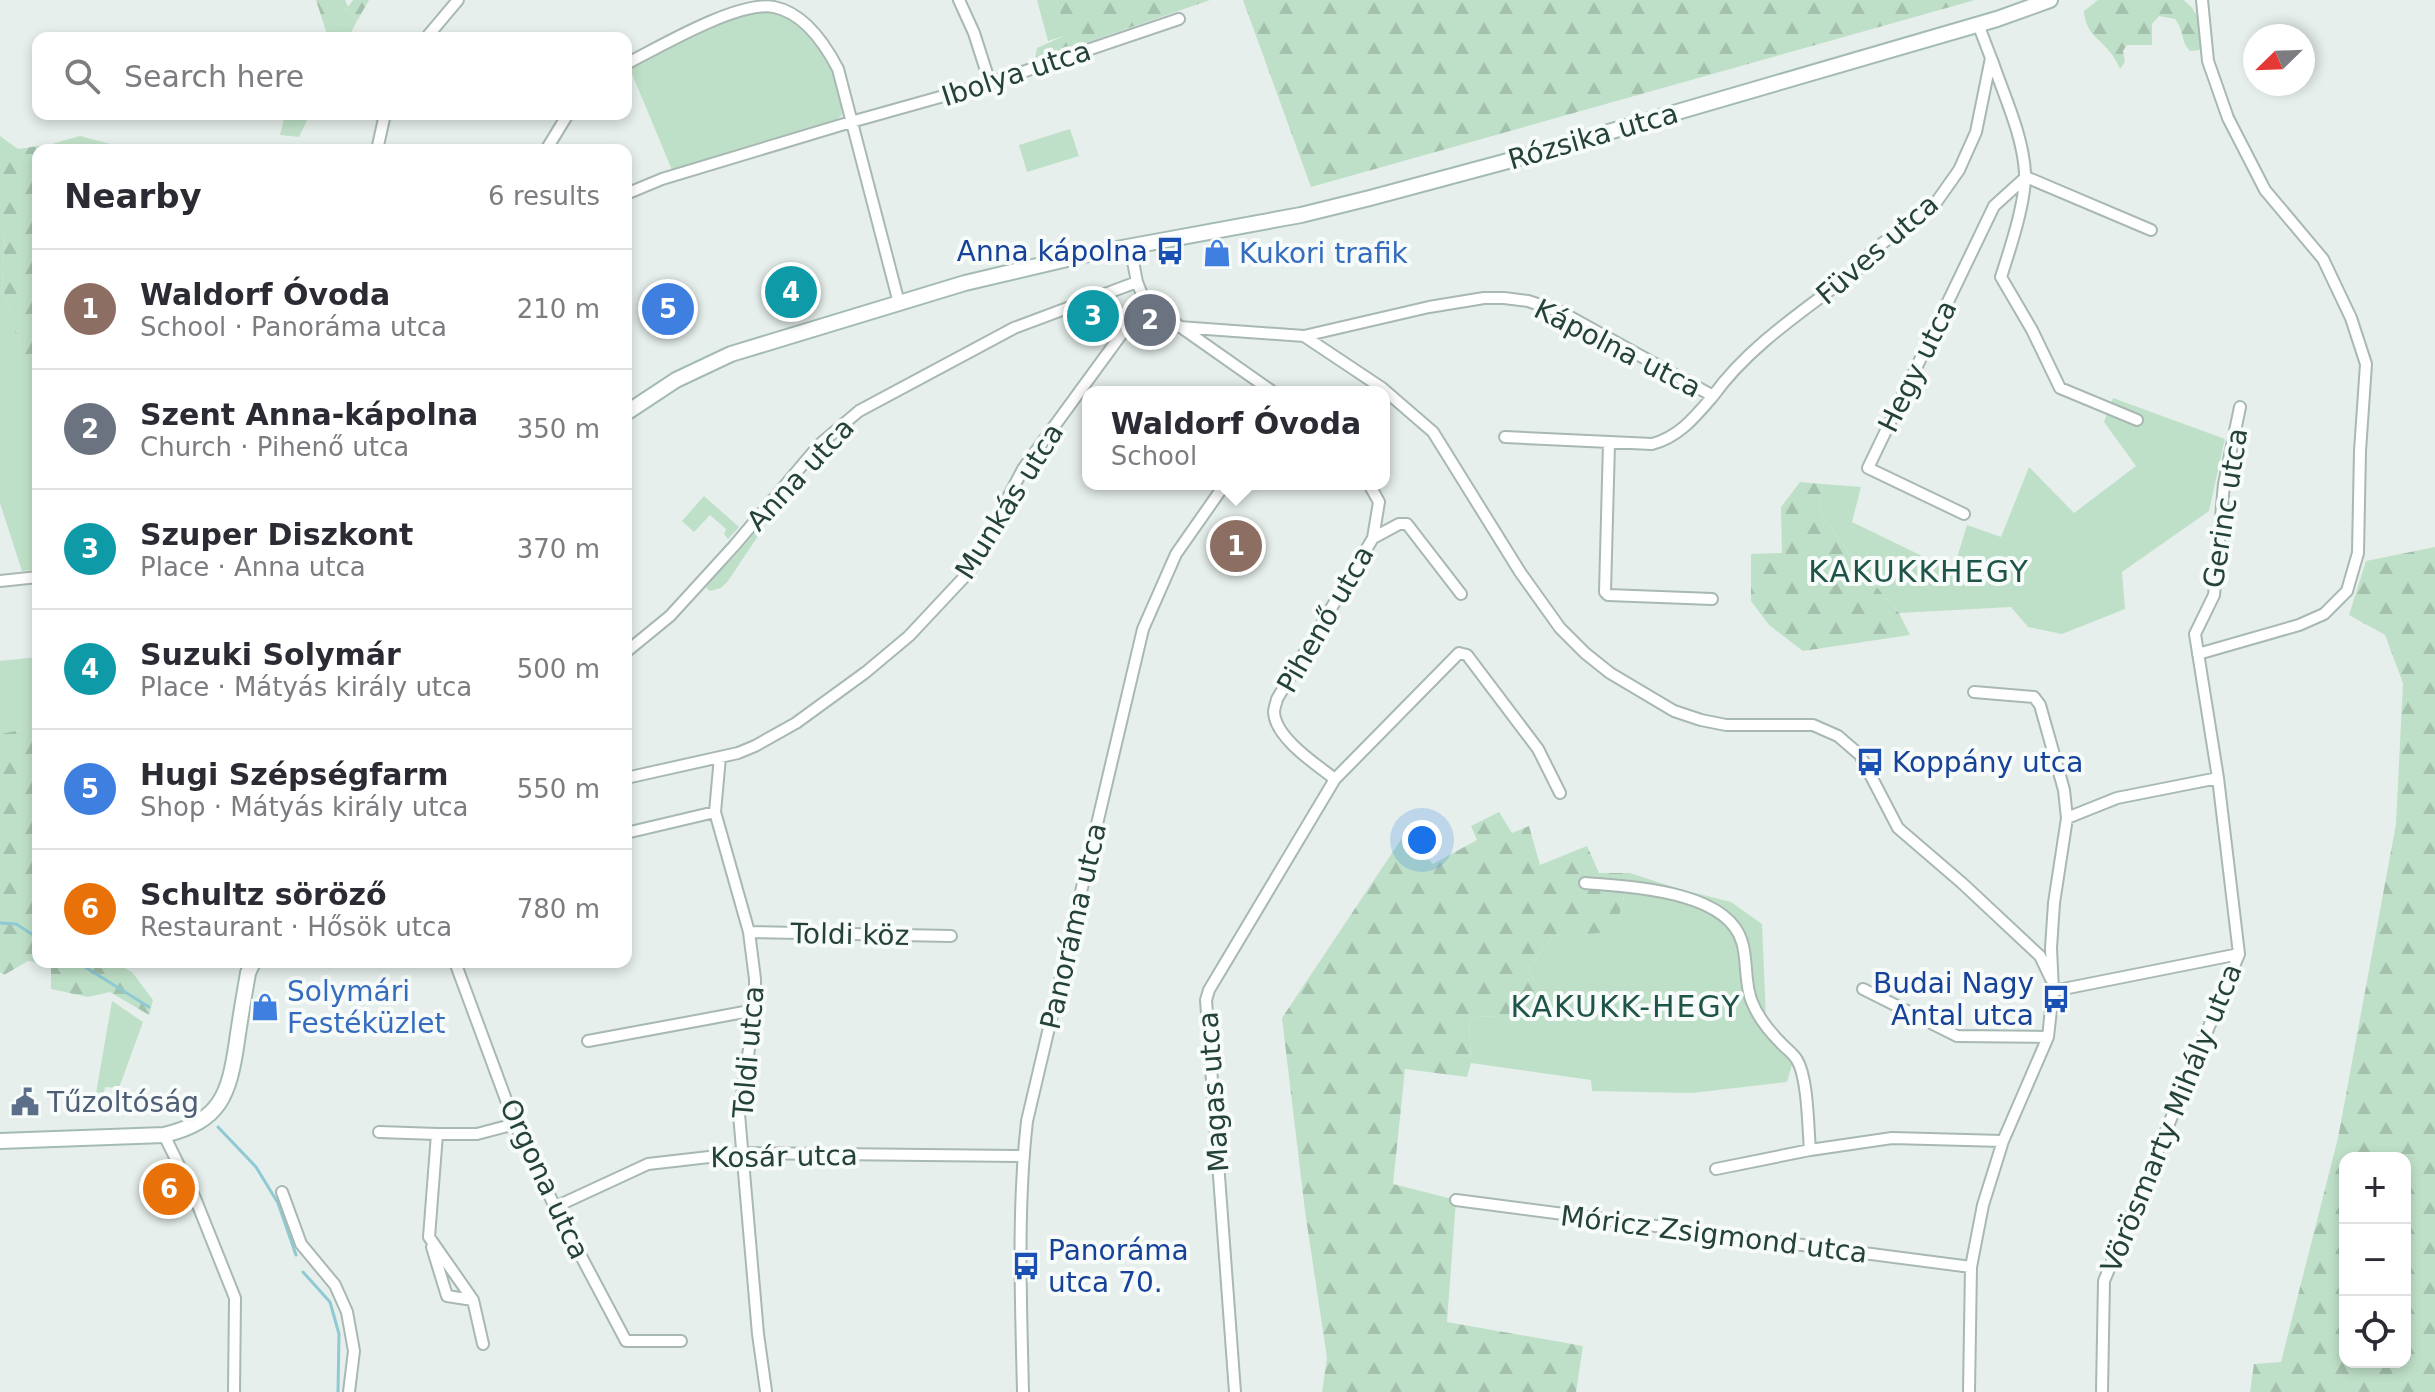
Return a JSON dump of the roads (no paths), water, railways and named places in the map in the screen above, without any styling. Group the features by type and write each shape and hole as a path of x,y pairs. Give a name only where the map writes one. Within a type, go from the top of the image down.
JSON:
{"main road":[{"name":"Rózsika utca","path":"632,409 676,380 731,354 899,303 1014,271 1307,214 1425,184 1978,24 2050,0"},
{"path":"0,1141 164,1135 179,1132 203,1120 213,1113 224,1097 231,1078 250,968"}],"street":[{"path":"431,32 458,0"},
{"path":"959,0 974,33 990,83"},
{"path":"2198,654 2299,625 2324,614 2347,591 2358,553 2366,364 2351,318 2323,259 2265,190 2228,118 2208,61 2202,0"},
{"path":"632,61 715,20 754,6 782,9 815,32 826,45 838,69 899,303"},
{"name":"Ibolya utca","path":"632,192 662,179 990,83 1179,19"},
{"path":"1978,24 2023,151 2026,177 2014,235 2001,277 2032,330 2060,388 2137,420"},
{"name":"Füves utca","path":"1713,396 1755,349 1862,266 1872,251 1935,204 1959,170 1976,132 1991,58"},
{"path":"378,144 384,120"},
{"path":"550,144 564,120"},
{"path":"2026,177 2151,230"},
{"name":"Hegy utca","path":"1964,514 1868,468 1994,206 2026,177"},
{"path":"1130,246 1137,282 1145,302 1264,386"},
{"name":"Anna utca","path":"632,647 670,616 820,444 859,411 1014,328 1137,282"},
{"name":"Kápolna utca","path":"1304,336 1429,307 1484,298 1528,301 1561,312 1713,396 1691,422 1673,437 1652,444 1609,443"},
{"name":"Munkás utca","path":"1084,386 1145,302"},
{"path":"1179,327 1304,336 1379,386"},
{"name":"Munkás utca","path":"632,777 755,746 796,723 909,636 969,572 1023,469 1082,388"},
{"path":"1390,395 1433,432 1520,572 1560,628 1585,653 1610,673 1674,711 1701,720 1726,725 1813,725 1838,736 1860,755 1898,828 2040,956 2051,979"},
{"name":"Gerinc utca","path":"2198,654 2195,634 2214,595 2224,484 2240,407"},
{"path":"1505,437 1609,443 1605,592 1608,595 1712,599"},
{"name":"Panoráma utca","path":"1023,1392 1020,1286 1023,1156 1027,1121 1143,629 1176,554 1221,490"},
{"name":"Pihenő utca","path":"1335,779 1296,748 1278,726 1274,714 1277,699 1373,538 1380,507 1373,490"},
{"path":"1373,538 1399,524 1407,524 1461,594"},
{"path":"0,581 32,578"},
{"name":"Magas utca","path":"1235,1392 1206,1000 1209,990 1335,779 1459,653 1467,655 1538,749 1560,793"},
{"name":"Vörösmarty Mihály utca","path":"2102,1392 2104,1281 2239,954 2218,778 2198,654"},
{"path":"1969,1392 1971,1267 1983,1205 2003,1141 2048,1037 2053,991 2051,948 2054,903 2067,818 2064,790 2040,705 2034,697 1974,692"},
{"name":"Toldi utca","path":"720,757 715,812 749,932 755,979 755,1010 739,1114 758,1334 766,1391"},
{"path":"2067,818 2117,798 2218,778"},
{"path":"632,832 715,812"},
{"path":"1585,883 1647,888 1683,897 1728,918 1742,941 1751,1001 1762,1020 1797,1059 1802,1074 1810,1150"},
{"name":"Toldi köz","path":"749,932 951,936"},
{"path":"2053,991 2239,954"},
{"name":"Orgona utca","path":"457,968 515,1124 626,1341 681,1341"},
{"path":"1863,989 1957,1036 2048,1037"},
{"path":"588,1041 755,1010"},
{"path":"379,1132 477,1134 515,1124"},
{"path":"437,1134 429,1237 447,1296 473,1300"},
{"path":"164,1135 195,1198 235,1298 234,1392"},
{"path":"1716,1169 1810,1150 1892,1138 2003,1141"},
{"name":"Kosár utca","path":"555,1207 648,1164 744,1153 1023,1156"},
{"path":"282,1192 301,1244 335,1285 347,1312 354,1351 349,1392"},
{"name":"Móricz Zsigmond utca","path":"1456,1200 1971,1267"},
{"path":"429,1237 473,1300 483,1344"}],"waterway":[{"path":"0,923 16,924 32,934"},
{"path":"87,968 149,1007"},
{"path":"218,1127 256,1167 278,1203 296,1255"},
{"path":"303,1272 330,1302 339,1334 338,1392"}],"place":[{"name":"Anna kápolna","path":"1170,251"},
{"name":"Kukori trafik","path":"1217,253"},
{"name":"Suzuki Solymár","path":"791,292"},
{"name":"Hugi Szépségfarm","path":"668,309"},
{"name":"Szuper Diszkont","path":"1093,316"},
{"name":"Szent Anna-kápolna","path":"1150,320"},
{"name":"Waldorf Óvoda","path":"1236,546"},
{"name":"Koppány utca","path":"1870,762"},
{"name":"Budai Nagy Antal utca","path":"2056,999"},
{"name":"Solymári Festéküzlet","path":"265,1007"},
{"name":"Tűzoltóság","path":"25,1102"},
{"name":"Schultz söröző","path":"169,1189"},
{"name":"Panoráma utca 70.","path":"1026,1266"}],"district":[{"name":"KAKUKKHEGY","path":"1919,572"},
{"name":"KAKUKK-HEGY","path":"1626,1007"}]}
